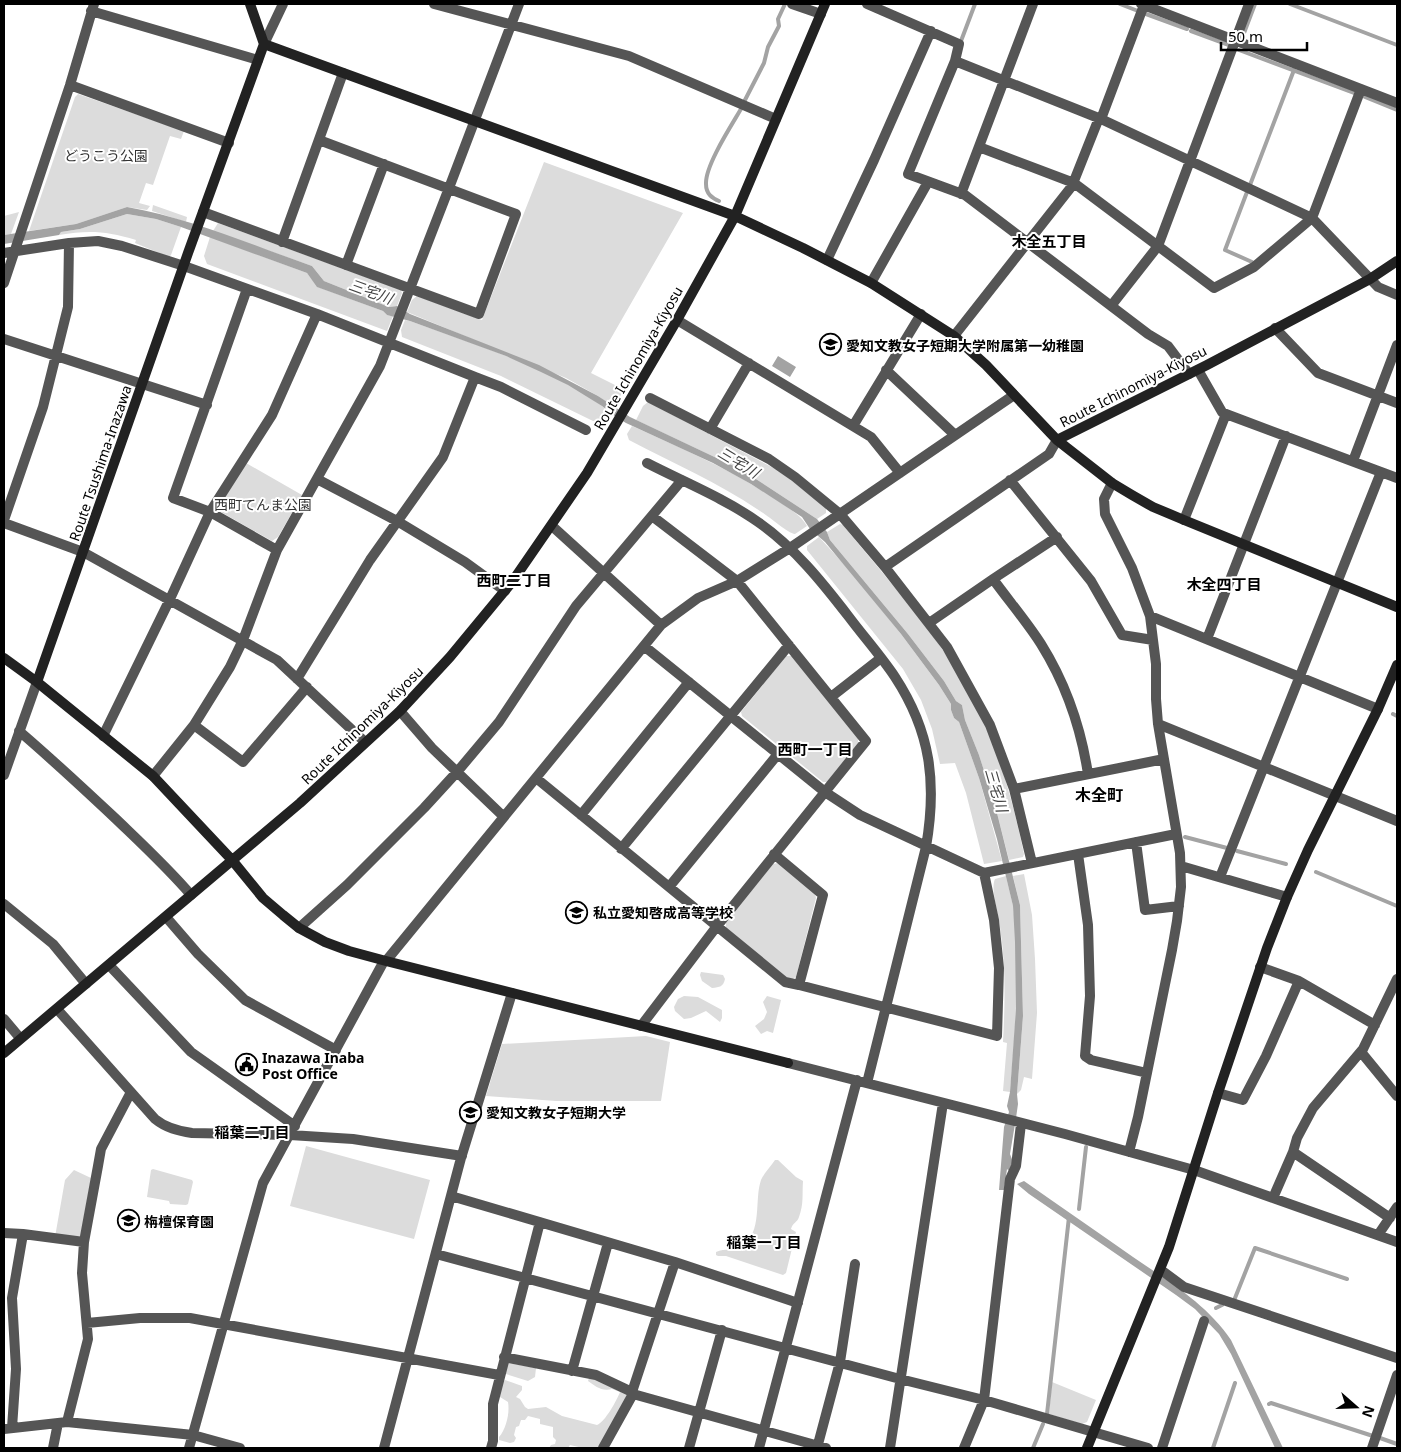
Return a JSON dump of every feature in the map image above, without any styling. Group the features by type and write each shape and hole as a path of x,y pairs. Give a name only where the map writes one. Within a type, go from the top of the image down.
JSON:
{"main road":[{"path":"250,4 264,44 735,216 825,4"},
{"name":"Route Tsushima-Inazawa","path":"37,682 264,44"},
{"name":"Route Ichinomiya-Kiyosu","path":"4,1053 300,803 400,711 440,669 504,591 552,526 614,428 735,216 871,283 954,336 986,365 1057,440 1193,372 1370,279 1397,261"},
{"path":"1057,440 1112,483 1153,507 1397,607"},
{"path":"4,658 37,682 153,776 232,860 263,898 299,928 325,942 349,952 788,1063"},
{"path":"1087,1448 1156,1283 1260,967 1287,896 1378,709 1397,665"}],"street":[{"path":"264,44 283,4"},
{"path":"434,4 629,56 776,119"},
{"path":"153,776 194,725 230,667 243,640 277,550 380,366 450,188 519,4"},
{"path":"792,4 821,14"},
{"path":"867,4 959,44 955,61 908,174 961,194 1148,334 1168,346 1193,372 1222,412 1397,478"},
{"path":"961,194 1033,4"},
{"path":"954,336 1074,183 1142,4 1397,103"},
{"path":"1112,306 1158,246 1249,4"},
{"path":"4,283 70,85 92,7 258,60"},
{"path":"827,260 931,32"},
{"path":"955,61 1100,118 1312,218 1378,288 1397,295"},
{"path":"282,242 343,73"},
{"path":"70,85 229,143"},
{"path":"979,147 1074,183 1214,288 1254,267 1312,218 1361,89"},
{"path":"201,217 282,242 346,265 409,293 479,314 516,214 319,140"},
{"path":"346,265 384,164"},
{"path":"871,283 928,182"},
{"path":"4,253 69,243 98,241 122,246 184,266 317,314 501,388 586,430"},
{"path":"69,243 68,307 42,412 4,521 83,552 277,660 365,742"},
{"path":"247,289 173,498 210,512 277,550"},
{"path":"103,736 210,512 272,415 317,314"},
{"path":"852,426 921,314"},
{"path":"677,320 872,437 900,473"},
{"path":"1275,328 1318,373 1397,403"},
{"path":"4,339 207,405"},
{"path":"1354,461 1397,345"},
{"path":"710,429 749,364"},
{"path":"886,370 955,435"},
{"path":"297,679 370,560 443,457 475,377"},
{"path":"189,1448 263,1183 385,961 661,625 698,598 737,581 790,548 1014,395"},
{"path":"650,398 769,460 795,477 885,567 947,647 990,725 1014,789 1027,864"},
{"path":"1184,520 1226,414"},
{"path":"1207,639 1286,436"},
{"path":"885,567 1049,454 1057,440"},
{"path":"647,463 757,521 790,548 822,583 895,677 912,707 924,740 932,789 931,822 926,847 886,1008 862,1082 798,1303 759,1448"},
{"path":"1220,877 1382,472"},
{"path":"317,479 397,521 465,562 504,591"},
{"path":"299,928 347,885 457,772 499,722 576,606 682,480"},
{"path":"1010,480 1091,581 1122,635 1153,640"},
{"path":"1112,483 1104,499 1104,514 1132,568 1150,616 1156,664 1158,724 1181,866 1179,906 1129,1152"},
{"path":"641,1026 717,926 866,741 737,581 652,516"},
{"path":"552,526 661,625"},
{"path":"929,624 993,579 1057,538"},
{"path":"993,579 1040,644 1061,681 1075,716 1088,774"},
{"path":"1150,616 1378,709"},
{"path":"621,848 789,645"},
{"path":"644,646 825,792 860,815 986,873 1176,834"},
{"path":"831,697 881,658"},
{"path":"4,770 37,682"},
{"path":"581,815 689,682"},
{"path":"194,725 243,762 307,687"},
{"path":"400,711 432,748 504,817"},
{"path":"1158,724 1397,821"},
{"path":"19,731 52,759 144,846 175,876 191,895"},
{"path":"669,887 778,754"},
{"path":"1014,789 1164,759"},
{"path":"536,778 785,982 997,1036 999,968 994,920 986,873"},
{"path":"1136,842 1145,910 1179,906"},
{"path":"774,854 823,895 798,985"},
{"path":"1078,854 1088,925 1090,996 1085,1056 1091,1060 1146,1074"},
{"path":"1181,866 1287,896"},
{"path":"4,904 53,944 86,984"},
{"path":"166,917 198,954 245,1000 336,1050"},
{"path":"109,965 191,1052 292,1130"},
{"path":"1260,967 1299,981 1375,1025"},
{"path":"1273,1198 1297,1138 1313,1108 1340,1074 1361,1052 1393,997 1397,979"},
{"path":"1218,1093 1243,1100 1266,1056 1299,981"},
{"path":"384,1448 462,1156 512,994"},
{"path":"57,1009 155,1119 163,1125 178,1131 192,1133 292,1130 462,1156"},
{"path":"4,1020 20,1038"},
{"path":"1361,1052 1397,1096"},
{"path":"788,1063 1194,1170 1397,1242"},
{"path":"53,1448 88,1339 82,1273 84,1242 101,1148 131,1092"},
{"path":"890,1448 943,1103"},
{"path":"964,1448 984,1400 1010,1179 1016,1166 1021,1124"},
{"path":"1293,1152 1390,1218"},
{"path":"451,1196 675,1262 798,1303"},
{"path":"1378,1236 1397,1207"},
{"path":"491,1448 492,1404 540,1222"},
{"path":"4,1233 84,1242"},
{"path":"23,1234 12,1298 16,1369 8,1428 62,1423 193,1435 240,1448"},
{"path":"572,1371 608,1242"},
{"path":"436,1254 984,1400 1148,1448"},
{"path":"603,1448 632,1393 675,1262"},
{"path":"504,1357 596,1375 632,1393 820,1447 840,1362 855,1264"},
{"path":"1160,1271 1184,1287 1397,1358"},
{"path":"87,1324 140,1318 190,1318 499,1375"},
{"path":"1162,1448 1204,1321"},
{"path":"689,1448 722,1330"},
{"path":"1372,1448 1397,1375"}],"green space":[{"name":"どうこう公園","path":"78,94 184,131 181,139 170,136 153,185 146,183 139,203 150,206 147,210 127,207 76,224 29,231 75,97"},
{"path":"544,162 683,213 591,373 621,388 622,393 614,407 566,378 407,312 412,300 417,296 482,320"},
{"path":"153,205 187,217 186,222 152,211"},
{"path":"19,212 11,234 4,235 4,216"},
{"path":"127,214 156,219 181,227 171,255 169,257 135,243 136,240 116,235 98,232 79,232 59,235 61,232 80,229"},
{"path":"218,223 401,290 402,293 397,306 389,307 324,281 312,266 213,231"},
{"path":"210,237 307,273 318,287 393,316 387,331 207,264 204,256"},
{"path":"405,320 515,359 566,383 590,397 611,413 606,422 600,420 593,421 501,376 402,337 401,330"},
{"path":"648,402 781,472 826,508 826,513 817,519 742,470 636,420 643,406"},
{"path":"632,426 705,459 741,478 793,511 807,526 795,534 787,531 764,513 728,491 629,440 627,434"},
{"name":"西町てんま公園","path":"246,463 302,495 278,537 272,541 221,512 219,506"},
{"path":"840,524 843,525 915,612 963,682 985,724 999,760 1015,816 1024,854 1023,857 1009,860 995,805 979,755 965,720 962,705 956,701 944,681 908,634 830,540 827,532"},
{"path":"819,537 852,573 901,634 951,704 954,718 959,722 979,778 1002,861 984,864 966,793 955,763 940,764 932,729 921,700 903,669 807,550 807,546"},
{"path":"786,656 792,656 858,738 858,743 827,782 823,782 742,716 741,712"},
{"path":"778,863 815,894 816,898 796,977 792,979 787,978 726,928 726,922 773,864"},
{"path":"1024,874 1032,915 1037,1013 1032,1079 1024,1077 1021,1090 1017,1094 1023,1016 1020,905 1013,876"},
{"path":"1006,876 1013,906 1017,952 1014,1046 1010,1092 1003,1091 1007,1043 1003,1042 1004,971 1002,942 994,889 995,879"},
{"path":"701,972 723,975 724,982 721,986 712,988 702,981"},
{"path":"684,996 698,997 722,1010 720,1022 706,1011 684,1019 675,1011 674,1007 678,999"},
{"path":"767,996 781,1000 773,1033 767,1031 761,1034 755,1026 764,1019 767,1012 763,1002"},
{"path":"646,1036 670,1042 661,1101 556,1101 486,1096 502,1044"},
{"path":"306,1146 430,1180 414,1239 290,1206"},
{"path":"775,1160 778,1160 803,1181 802,1207 798,1219 791,1229 796,1232 786,1273 783,1275 726,1256 716,1255 716,1252 719,1251 739,1248 749,1240 753,1233 757,1215 761,1180"},
{"path":"74,1170 91,1178 80,1240 55,1237 65,1180"},
{"path":"151,1170 192,1180 188,1204 170,1204 169,1201 147,1197"},
{"path":"508,1363 536,1368 535,1377 528,1381 506,1374"},
{"path":"589,1378 626,1392 628,1398 600,1448 583,1448 570,1445 568,1448 549,1448 555,1444 556,1440 553,1437 553,1427 540,1424 540,1419 528,1416 525,1420 521,1420 519,1426 516,1427 514,1442 510,1443 499,1440 508,1416 508,1402 500,1397 501,1386 505,1380 522,1386 522,1390 516,1397 528,1409 546,1407 562,1416 597,1425 614,1405 620,1392 599,1388 588,1381"},
{"path":"1052,1382 1096,1400 1087,1422 1082,1424 1049,1414"}],"shaded area":[{"path":"127,207 197,225 312,266 324,281 389,307 397,306 410,314 539,365 598,396 630,417 742,470 817,519 827,532 830,540 908,634 944,681 956,701 962,705 965,720 979,755 995,805 1020,905 1023,1016 1017,1094 1018,1104 1010,1154 1013,1162 1009,1171 1007,1169 1004,1190 999,1190 1004,1127 1009,1112 1007,1106 1010,1092 1016,1008 1015,942 1013,906 997,839 979,778 959,722 954,718 951,704 901,634 825,542 810,529 802,517 751,484 713,463 626,423 568,385 506,356 410,321 387,315 383,311 317,287 307,273 181,227 156,219 127,214 80,229 61,232 59,235 4,244 4,235 76,224"},
{"path":"778,356 796,367 790,377 772,366"},
{"path":"1024,1181 1173,1284 1210,1315 1231,1340 1283,1448 1275,1448 1231,1354 1219,1334 1195,1309 1017,1184"}],"waterway":[{"path":"745,100 764,63 768,47 779,26 778,19 785,4"},
{"path":"961,41 975,4"},
{"path":"1120,4 1138,11"},
{"path":"1244,33 1255,4"},
{"path":"1290,4 1397,45"},
{"path":"1146,14 1187,29"},
{"path":"1191,31 1229,45"},
{"path":"1239,50 1354,93"},
{"path":"1250,185 1294,70"},
{"path":"1365,97 1397,110"},
{"path":"719,201 708,193 706,187 707,176 719,146 741,109"},
{"path":"1247,192 1225,250 1252,262"},
{"path":"1393,714 1397,716"},
{"path":"1185,837 1227,848"},
{"path":"1237,851 1286,864"},
{"path":"1316,872 1397,906"},
{"path":"1079,1209 1086,1147"},
{"path":"1047,1414 1069,1217"},
{"path":"1235,1298 1255,1248 1347,1279"},
{"path":"1216,1308 1222,1305"},
{"path":"1213,1448 1235,1383"},
{"path":"1269,1404 1271,1403 1373,1436"},
{"path":"1033,1448 1043,1424"},
{"path":"1380,1438 1397,1444"}],"place":[{"name":"愛知文教女子短期大学附属第一幼稚園","path":"830,345"},
{"name":"私立愛知啓成高等学校","path":"577,912"},
{"name":"Inazawa Inaba Post Office","path":"246,1065"},
{"name":"愛知文教女子短期大学","path":"470,1112"},
{"name":"栴檀保育園","path":"128,1221"}],"district":[{"name":"木全五丁目","path":"1049,241"},
{"name":"西町二丁目","path":"514,580"},
{"name":"木全四丁目","path":"1224,584"},
{"name":"西町一丁目","path":"815,749"},
{"name":"木全町","path":"1099,795"},
{"name":"稲葉二丁目","path":"252,1132"},
{"name":"稲葉一丁目","path":"764,1242"}],"water label":[{"name":"三宅川","path":"371,291"},
{"name":"三宅川","path":"739,462"},
{"name":"三宅川","path":"997,790"}]}
